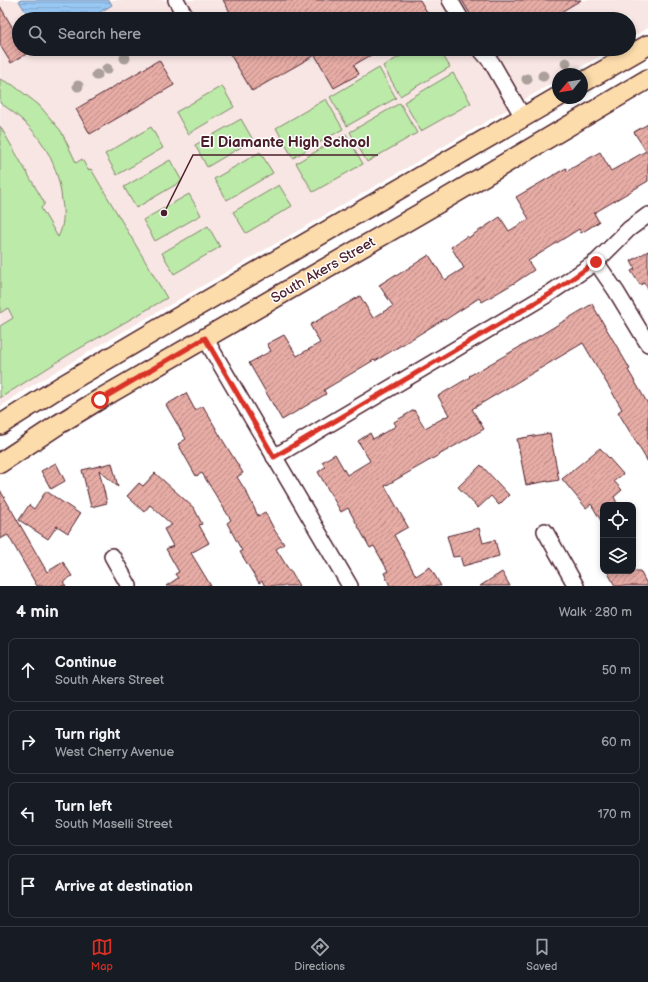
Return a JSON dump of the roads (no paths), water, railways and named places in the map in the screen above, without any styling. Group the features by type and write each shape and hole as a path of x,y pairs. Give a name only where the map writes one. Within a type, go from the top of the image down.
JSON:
{"main road":[{"path":"636,52 648,45"},
{"path":"588,80 629,56"},
{"name":"South Akers Street","path":"0,463 68,418 440,202 648,79"},
{"path":"0,425 60,387 176,318 552,100"}],"street":[{"path":"176,0 183,12"},
{"path":"450,0 457,12"},
{"path":"486,56 492,63 523,117"},
{"path":"274,457 550,294 596,262 629,229 648,215"},
{"path":"596,262 616,291 648,344"},
{"path":"205,338 350,586"},
{"path":"545,531 576,586"},
{"path":"112,556 129,586"}],"water":[{"path":"109,0 112,5 100,12 26,12 19,1"}],"place":[{"name":"El Diamante High School","path":"164,213"}]}
